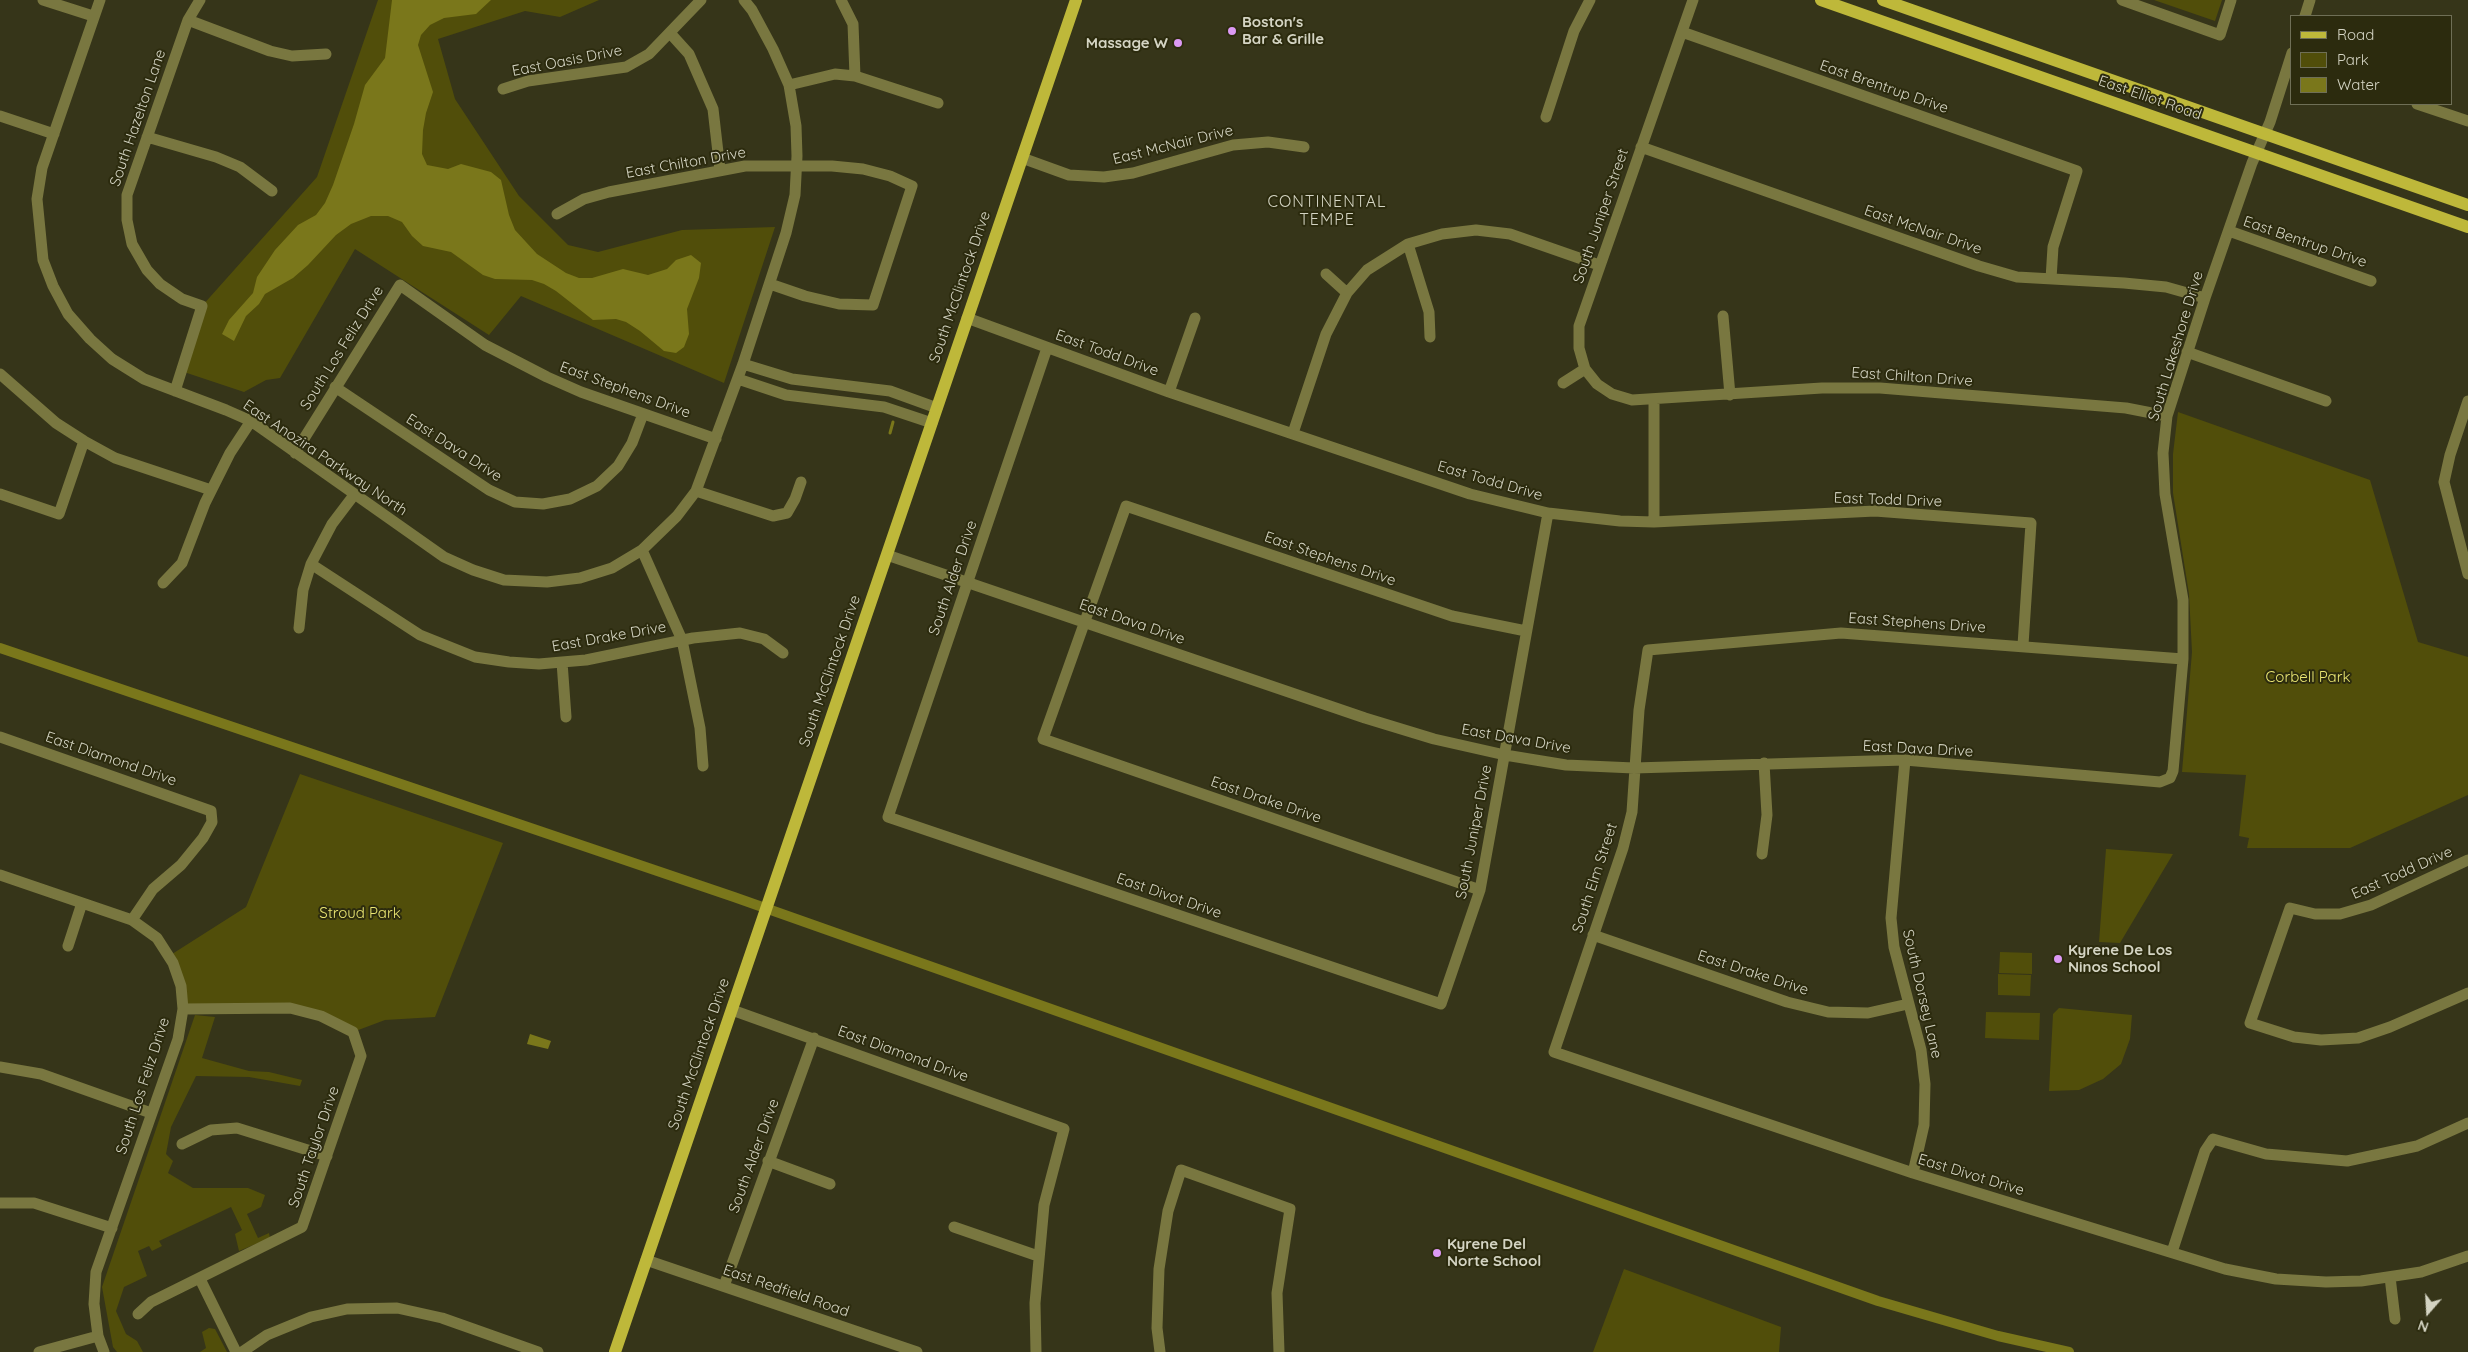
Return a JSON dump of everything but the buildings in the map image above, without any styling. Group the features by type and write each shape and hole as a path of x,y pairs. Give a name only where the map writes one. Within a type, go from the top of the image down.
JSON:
{"main road":[{"name":"South McClintock Drive","path":"615,1352 1076,0"},
{"name":"East Elliot Road","path":"1821,0 1839,3 2468,227"},
{"name":"East Elliot Road","path":"1883,0 2468,205"}],"street":[{"path":"42,0 93,16"},
{"name":"East Anozira Parkway North","path":"100,0 42,168 37,199 44,260 53,286 68,314 90,339 112,359 144,379 251,421 444,557 473,570 504,580 546,582 580,578 612,568 642,550 678,516 696,491 738,379 770,284 795,195 797,166 796,126 789,85 769,41 752,10 744,0"},
{"name":"South Hazelton Lane","path":"175,391 202,306 182,299 160,284 147,270 132,244 127,220 127,195 188,20 200,0"},
{"name":"East Oasis Drive","path":"503,89 528,81 626,67 649,54 701,0"},
{"path":"841,0 853,24 855,76"},
{"path":"1546,117 1574,31 1590,0"},
{"name":"South Juniper Street","path":"1654,400 1632,400 1612,394 1597,384 1585,369 1579,348 1579,326 1693,0"},
{"path":"2122,0 2220,34 2231,0"},
{"path":"2305,15 2310,0"},
{"path":"188,20 270,51 292,56 326,54"},
{"name":"East Brentrup Drive","path":"1682,32 2077,171 2053,247 2051,280"},
{"path":"670,33 689,54 713,109 720,170"},
{"name":"South Lakeshore Drive","path":"2170,778 2173,771 2178,729 2183,659 2183,600 2165,494 2163,453 2167,416 2228,231 2290,60"},
{"path":"789,85 835,74 855,76 938,103"},
{"path":"2420,105 2468,121"},
{"path":"0,116 54,134"},
{"path":"147,137 216,157 240,167 272,191"},
{"name":"East McNair Drive","path":"1022,158 1069,175 1104,177 1133,173 1233,144 1268,142 1304,147"},
{"name":"East McNair Drive","path":"1641,147 1979,266 2017,277 2124,282 2166,288 2205,298"},
{"name":"East Chilton Drive","path":"557,214 584,199 609,192 745,166 832,166 863,169 890,176 912,186 873,305 839,304 805,296 770,284"},
{"path":"1293,433 1326,334 1347,293 1367,270 1408,244 1442,234 1476,230 1510,234 1599,265"},
{"name":"East Bentrup Drive","path":"2228,231 2371,281"},
{"path":"1408,244 1429,312 1430,337"},
{"path":"1326,274 1347,293"},
{"name":"South Los Feliz Drive","path":"295,453 400,285"},
{"name":"East Stephens Drive","path":"400,285 485,344 514,361 581,392 716,439"},
{"path":"1723,316 1730,395"},
{"name":"East Todd Drive","path":"967,318 1170,392 1470,494 1548,513 1620,521 1654,522 1875,511 2031,523 2023,645"},
{"path":"1170,392 1195,318"},
{"name":"South Alder Drive","path":"888,817 966,582 1047,348"},
{"path":"2187,352 2326,400"},
{"path":"743,364 792,379 890,391 937,408"},
{"path":"1563,383 1585,369"},
{"path":"0,374 56,423 84,441 115,458 211,490"},
{"path":"738,379 786,395 884,407 932,422"},
{"name":"East Dava Drive","path":"335,387 489,490 515,502 543,504 570,499 597,486 618,466 632,443 643,414"},
{"name":"East Chilton Drive","path":"1654,400 1822,388 1880,388 2126,408 2167,416"},
{"path":"1654,400 1654,522"},
{"path":"2468,401 2450,454 2444,482 2468,574"},
{"path":"163,584 182,563 198,517 211,490 230,453 251,421"},
{"path":"0,494 59,514 84,441"},
{"path":"696,491 773,516 786,513 795,499 801,482"},
{"path":"299,628 303,590 311,564 332,524 354,495"},
{"name":"East Stephens Drive","path":"1084,621 1126,506 1452,616 1526,630"},
{"name":"South Juniper Drive","path":"1441,1004 1480,890 1548,513"},
{"path":"642,550 682,640 700,728 703,766"},
{"name":"East Dava Drive","path":"887,555 1434,740 1566,765 1634,768 1905,760 2160,782 2170,778"},
{"name":"East Drake Drive","path":"311,564 395,620 446,647 476,657 539,664 586,660 682,640 740,633 764,639 783,653"},
{"name":"East Drake Drive","path":"1084,621 1042,739 1480,890"},
{"name":"East Stephens Drive","path":"1648,650 1841,633 2023,645 2183,659"},
{"name":"South Elm Street","path":"1554,1052 1623,848 1632,812 1639,710 1648,650"},
{"path":"562,662 566,718"},
{"name":"East Diamond Drive","path":"0,737 211,811 212,822 203,838 181,865 153,889 132,920"},
{"name":"South Dorsey Lane","path":"1905,760 1891,918 1894,947 1921,1050 1925,1084 1924,1125 1912,1174"},
{"path":"1762,854 1767,815 1764,763"},
{"name":"East Divot Drive","path":"888,817 1441,1004"},
{"name":"East Todd Drive","path":"2467,996 2358,1038 2321,1040 2294,1037 2250,1023 2290,908 2315,914 2340,914 2371,905 2468,860"},
{"path":"0,875 132,920"},
{"path":"68,946 82,903"},
{"name":"South Los Feliz Drive","path":"104,1352 98,1336 94,1304 96,1272 178,1039 183,1009 181,986 173,963 157,938 132,920"},
{"name":"East Drake Drive","path":"1593,935 1788,1002 1828,1012 1868,1013 1908,1004"},
{"name":"South Taylor Drive","path":"138,1314 151,1302 302,1227 361,1056 353,1032 321,1016 290,1008 183,1009"},
{"name":"East Diamond Drive","path":"732,1010 1064,1129 1044,1205 1038,1256"},
{"name":"South Alder Drive","path":"724,1286 814,1038"},
{"name":"East Divot Drive","path":"1554,1052 1912,1174 2225,1269 2276,1278 2326,1282 2390,1278 2421,1272 2468,1256"},
{"path":"0,1067 41,1074 151,1113"},
{"path":"2172,1252 2205,1152 2213,1139 2266,1154 2346,1161 2417,1146 2468,1123"},
{"path":"182,1144 210,1130 237,1128 327,1156"},
{"path":"768,1162 830,1184"},
{"path":"1160,1352 1157,1328 1159,1269 1168,1211 1181,1170 1290,1210 1277,1293 1279,1352"},
{"path":"0,1203 34,1204 112,1228"},
{"path":"954,1227 1038,1256 1035,1304 1036,1352"},
{"name":"East Redfield Road","path":"646,1260 917,1352"},
{"path":"2390,1278 2396,1320"},
{"path":"200,1279 236,1352"},
{"path":"242,1352 268,1335 311,1317 347,1309 397,1308 442,1318 538,1352"},
{"path":"39,1352 98,1336"}],"green space":[{"path":"378,0 599,0 560,17 525,11 438,39 455,99 519,196 568,245 598,252 682,230 775,227 724,383 521,296 489,335 355,249 280,378 266,380 244,392 181,371 202,306 317,177"},
{"path":"2154,0 2222,0 2215,21"},
{"name":"Corbell Park","path":"2178,412 2370,480 2418,642 2468,657 2468,795 2350,848 2247,848 2249,838 2239,836 2246,775 2182,772 2192,652 2189,594 2173,493 2173,454"},
{"name":"Stroud Park","path":"300,774 503,843 435,1017 385,1020 353,1032 290,1008 183,1009 169,956 246,907"},
{"path":"2106,849 2173,854 2120,943 2099,942"},
{"path":"2000,952 2032,953 2032,974 1999,973"},
{"path":"1998,974 2031,975 2030,996 1998,995"},
{"path":"2059,1008 2132,1015 2130,1039 2121,1064 2103,1079 2079,1090 2049,1091 2053,1014"},
{"path":"1986,1012 2040,1013 2039,1040 1985,1038"},
{"path":"195,1015 215,1017 202,1058 249,1071 269,1072 302,1080 300,1086 249,1077 196,1076 171,1127 166,1154 173,1161 168,1173 193,1188 248,1188 265,1195 261,1207 247,1214 258,1238 269,1233 270,1238 239,1251 235,1234 242,1230 231,1207 159,1241 162,1246 152,1251 149,1246 138,1251 147,1276 124,1287 116,1311 126,1334 137,1341 143,1352 117,1352 113,1347 102,1287"},
{"path":"1624,1269 1781,1327 1779,1352 1593,1352"},
{"path":"209,1328 215,1329 227,1352 200,1352 206,1348 202,1332"}],"water":[{"path":"392,0 491,0 476,14 444,18 430,25 421,35 418,45 433,92 423,130 422,154 427,165 448,169 461,164 491,172 501,180 509,215 515,230 537,254 566,273 579,278 592,278 623,269 648,275 667,269 676,260 691,255 701,263 699,278 687,309 689,334 684,347 676,353 664,351 626,322 616,319 593,320 544,284 532,280 495,279 483,275 451,252 423,246 412,236 402,222 388,216 371,216 351,224 336,235 293,278 265,294 259,304 246,316 234,341 222,334 229,320 253,293 257,277 275,250 298,225 316,215 325,203 354,124 365,85 385,58"},
{"path":"530,1034 551,1041 548,1049 527,1044"}],"waterway":[{"path":"890,433 893,422"},
{"path":"0,648 734,897 1878,1301 1998,1336 2069,1352"}],"place":[{"name":"Boston's Bar & Grille","path":"1232,31"},
{"name":"Massage W","path":"1178,43"},
{"name":"Kyrene De Los Ninos School","path":"2058,959"},
{"name":"Kyrene Del Norte School","path":"1437,1253"}],"district":[{"name":"CONTINENTAL TEMPE","path":"1327,211"}]}
